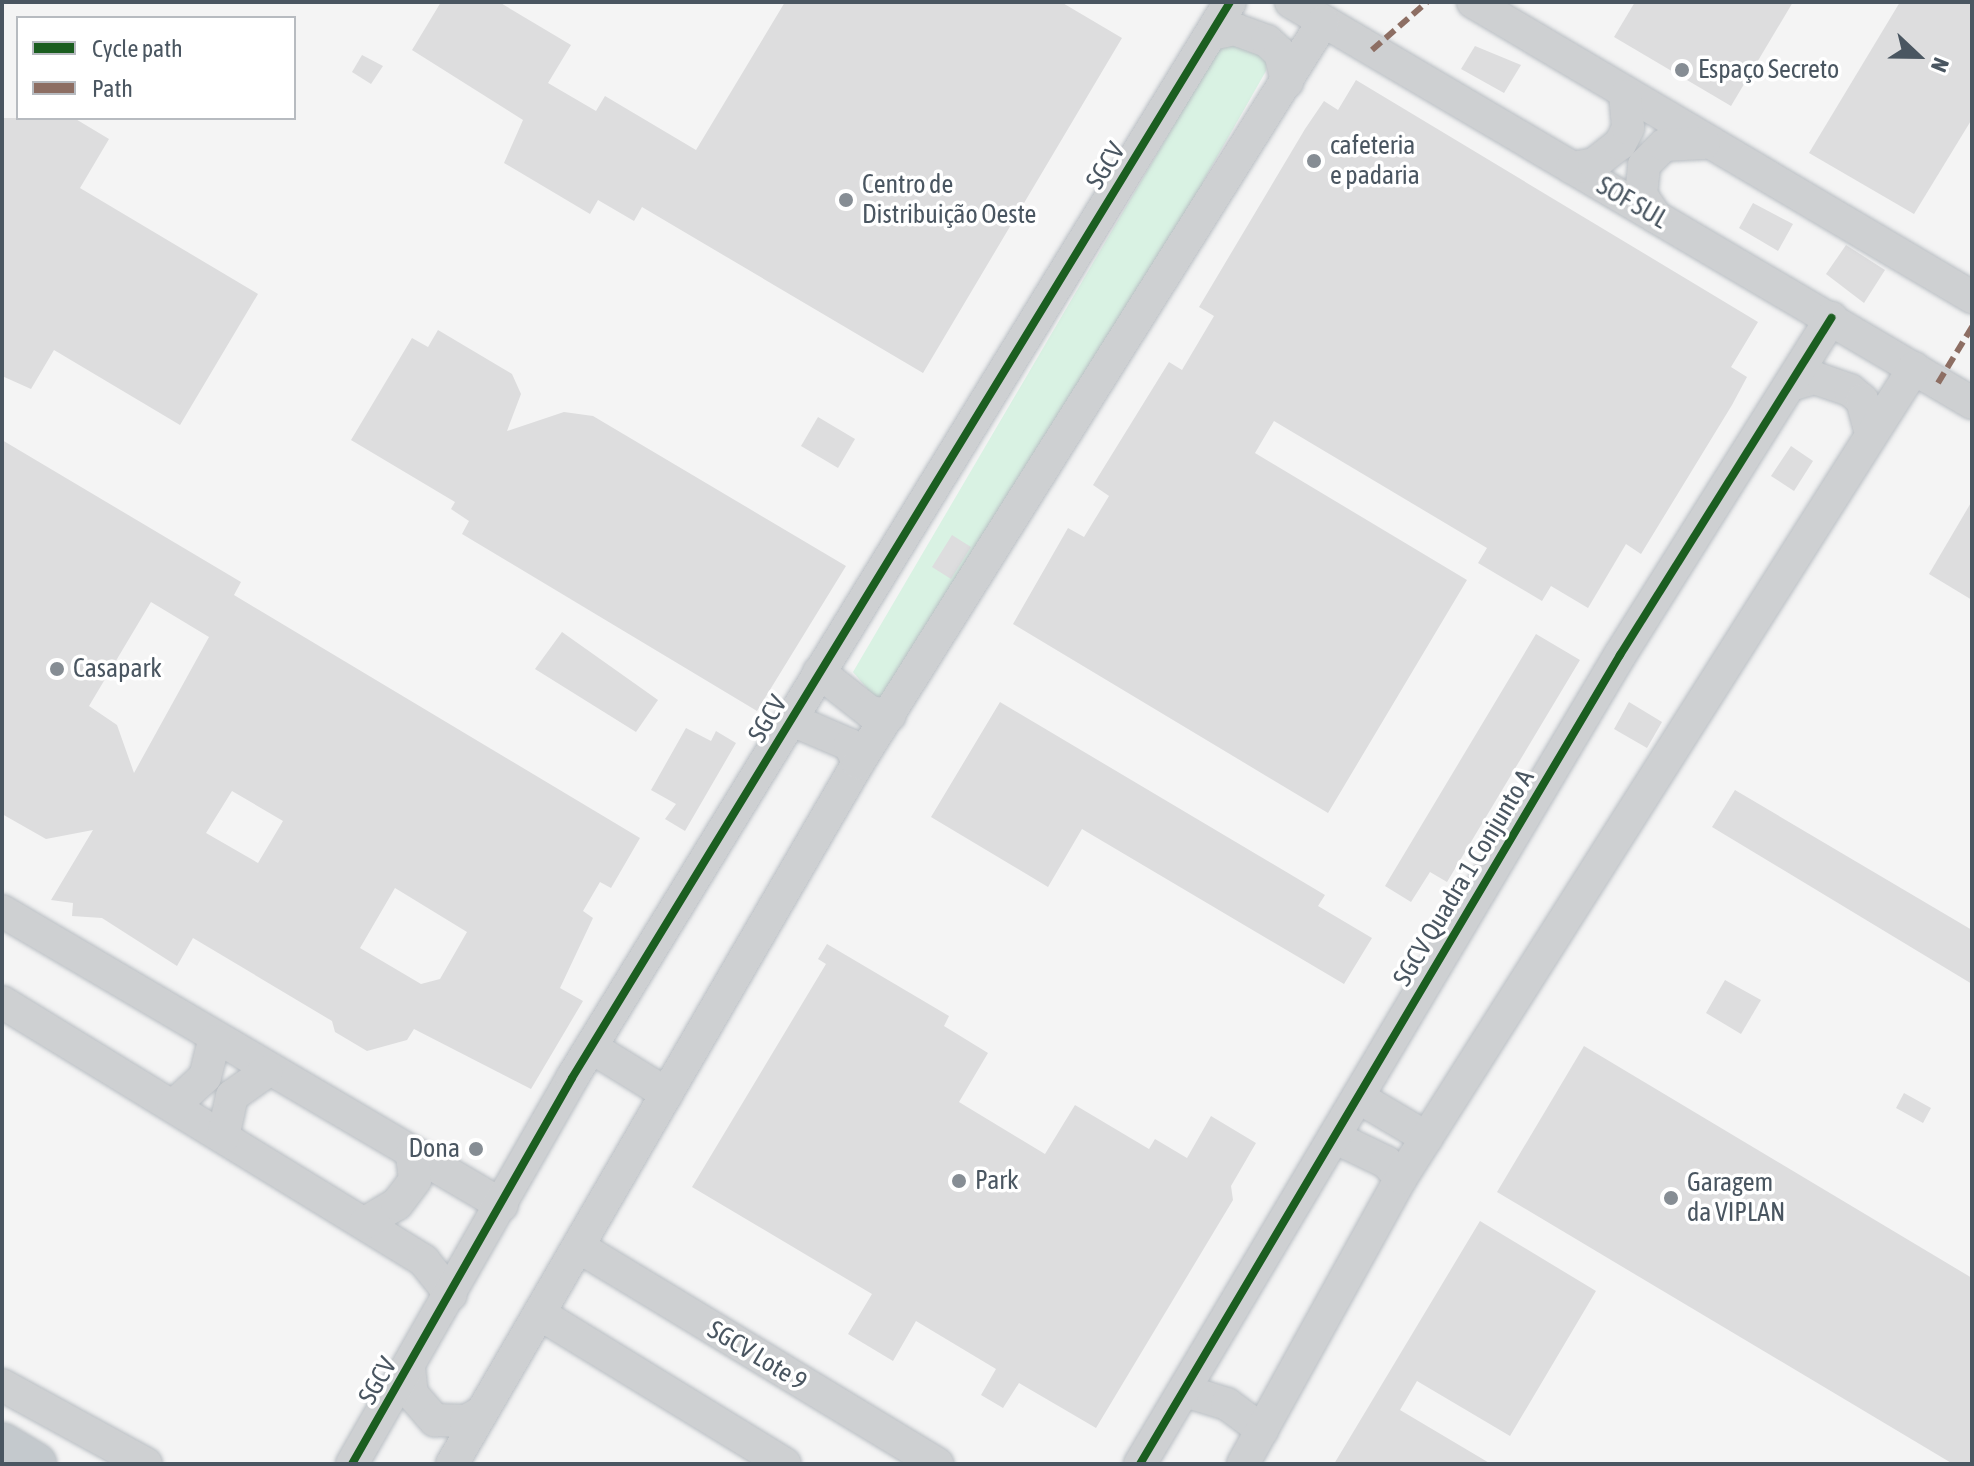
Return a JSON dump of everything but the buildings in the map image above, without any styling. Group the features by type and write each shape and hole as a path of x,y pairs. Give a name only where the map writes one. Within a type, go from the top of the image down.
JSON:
{"highway":[{"path":"2,1444 35,1464"}],"street":[{"name":"SGCV","path":"352,1464 591,1047 1230,2"},
{"name":"SOF SUL","path":"1291,2 1972,403"},
{"path":"1473,2 1704,143 1972,297"},
{"path":"452,1464 858,763 1323,22"},
{"path":"1211,34 1234,29 1267,41 1280,53 1287,82"},
{"path":"1572,168 1594,164 1620,144 1628,128 1625,96"},
{"path":"1656,217 1641,195 1644,165 1664,145 1704,143"},
{"name":"SGCV Quadra 1 Conjunto A","path":"1140,1464 1358,1097 1831,318"},
{"path":"1243,1464 1401,1178 1914,368"},
{"path":"1790,385 1815,378 1850,390 1862,400 1871,434"},
{"path":"819,672 870,712 890,715"},
{"path":"792,720 850,745 858,763"},
{"path":"2,911 266,1072 502,1205"},
{"path":"2,1002 424,1261 451,1295"},
{"path":"173,1106 205,1077 214,1041"},
{"path":"591,1047 667,1094"},
{"path":"223,1137 232,1096 266,1072"},
{"path":"1358,1097 1427,1138"},
{"path":"1334,1137 1386,1162 1401,1178"},
{"path":"365,1223 397,1204 415,1180 412,1154"},
{"name":"SGCV Lote 9","path":"579,1247 937,1464"},
{"path":"540,1314 785,1464"},
{"path":"409,1367 412,1394 435,1420 466,1421 480,1413"},
{"path":"2,1385 146,1464"},
{"path":"1185,1391 1227,1404 1262,1430"}],"green space":[{"path":"1240,38 1267,62 1266,71 1204,180 1188,226 1062,408 880,704 853,672 1222,43"}],"marked path":[{"path":"1372,50 1427,2"},
{"path":"1938,383 1972,327"}],"cycle path":[{"path":"352,1464 572,1078 1230,2"},
{"path":"1140,1464 1620,655 1831,318"}],"place":[{"name":"Espaço Secreto","path":"1682,70"},
{"name":"cafeteria e padaria","path":"1314,161"},
{"name":"Centro de Distribuição Oeste","path":"846,200"},
{"name":"Casapark","path":"57,669"},
{"name":"Dona","path":"476,1149"},
{"name":"Park","path":"959,1181"},
{"name":"Garagem da VIPLAN","path":"1671,1198"}]}
